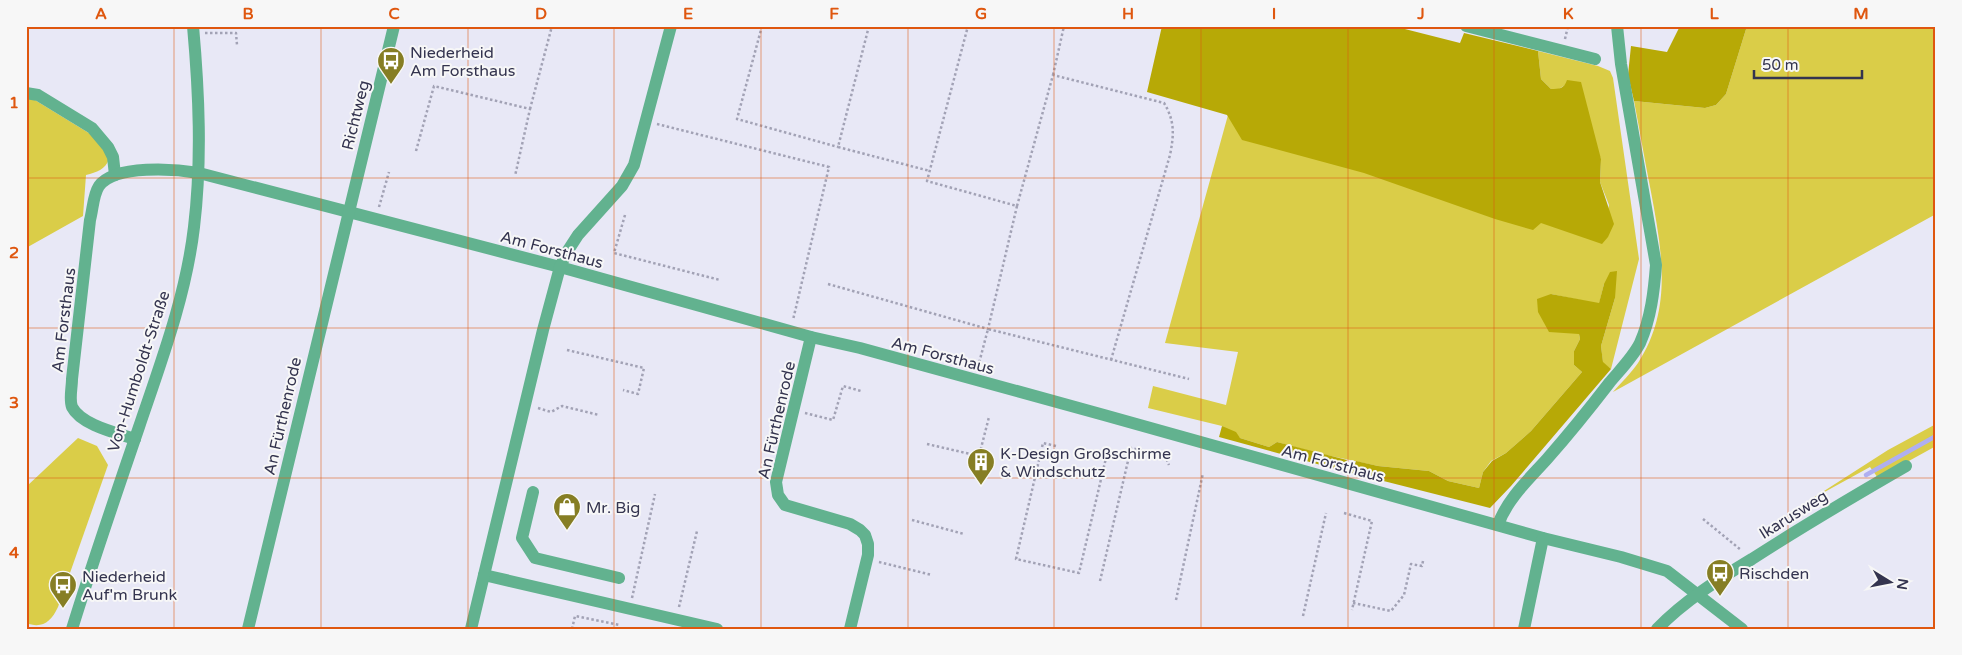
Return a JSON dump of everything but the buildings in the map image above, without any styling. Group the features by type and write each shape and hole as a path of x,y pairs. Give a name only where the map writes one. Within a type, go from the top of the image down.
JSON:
{"street":[{"name":"Richtweg","path":"348,211 394,26"},
{"path":"471,629 524,405 560,267 578,235 622,186 634,165 671,26"},
{"path":"1466,26 1595,58"},
{"path":"1498,525 1503,512 1518,491 1565,439 1639,344 1648,319 1654,293 1656,265 1617,26"},
{"name":"Von-Humboldt-Straße","path":"72,629 174,326 194,229 200,173 200,141 194,30"},
{"path":"26,93 38,95 92,128 108,147 113,157 115,175"},
{"name":"Am Forsthaus","path":"135,439 103,429 80,417 72,407 71,399 90,220 99,187 105,180 115,175 137,171 180,170 200,173 560,267 812,337 860,348 1543,538 1667,570 1742,629"},
{"name":"An Fürthenrode","path":"248,629 348,211"},
{"name":"An Fürthenrode","path":"812,337 776,482 778,496 785,505 850,524 865,535 868,544 868,559 850,629"},
{"name":"Ikarusweg","path":"1656,629 1699,594 1821,514 1906,466"},
{"path":"533,492 522,538 536,558 619,578"},
{"path":"1524,629 1543,538"},
{"path":"484,575 717,629"}],"path":[{"path":"515,176 552,26"},
{"path":"762,26 737,119 930,171"},
{"path":"838,146 869,26"},
{"path":"968,26 927,181 1017,206"},
{"path":"975,380 1017,206 1054,75 1064,26"},
{"path":"194,30 236,34 237,45"},
{"path":"1054,75 1164,103 1170,113 1172,122 1174,132 1170,155 1111,360"},
{"path":"416,152 434,86 530,109"},
{"path":"647,121 829,167 790,331"},
{"path":"376,218 389,172"},
{"path":"624,215 614,253 720,280"},
{"path":"828,284 988,329 1189,379"},
{"path":"567,350 644,368 638,394 623,390"},
{"path":"794,410 833,420 842,386 861,391"},
{"path":"524,405 551,412 562,406 599,415"},
{"path":"927,444 979,456 989,416"},
{"path":"1056,446 1043,443 1016,559 1079,573 1106,458 1094,455"},
{"path":"1100,581 1131,448 1165,456 1169,465"},
{"path":"1176,600 1203,473"},
{"path":"629,608 655,494"},
{"path":"1303,616 1326,513"},
{"path":"1344,513 1372,521 1352,610"},
{"path":"1703,519 1752,559"},
{"path":"912,520 964,534"},
{"path":"676,619 697,531"},
{"path":"868,559 932,575"},
{"path":"1353,603 1391,611 1404,595 1411,564 1422,566 1423,561"},
{"path":"572,629 575,616 620,625"}],"shaded area":[{"path":"1162,26 1393,26 1460,43 1464,33 1538,51 1541,79 1551,89 1561,88 1567,80 1581,82 1601,159 1600,182 1614,224 1608,237 1602,244 1541,223 1533,230 1495,219 1364,173 1242,140 1227,115 1147,92"},
{"path":"1680,26 1747,26 1726,94 1716,105 1705,108 1634,101 1628,75 1631,46 1667,52"},
{"path":"1747,26 1936,26 1936,214 1613,392 1638,363 1649,343 1656,322 1662,279 1659,236 1634,101 1705,108 1716,105 1726,94"},
{"path":"1538,51 1598,66 1610,71 1613,78 1639,259 1611,369 1603,363 1601,346 1615,298 1604,284 1599,304 1551,294 1579,334 1580,339 1574,351 1574,365 1582,372 1531,431 1506,453 1491,461 1483,472 1479,488 1448,481 1429,471 1378,466 1277,442 1269,447 1240,438 1222,426 1148,408 1153,386 1226,405 1238,352 1165,343 1228,115 1602,243 1609,205 1600,182 1601,159 1565,85 1559,89 1551,89 1541,79"},
{"path":"26,97 30,97 97,138 109,159 103,168 86,175 83,216 26,248"},
{"path":"1617,271 1615,298 1601,346 1603,362 1611,369 1490,508 1352,473 1356,461 1378,466 1429,471 1448,481 1479,488 1483,472 1492,461 1506,453 1531,431 1582,372 1574,365 1574,351 1580,339 1579,334 1549,332 1538,312 1537,299 1551,294 1599,303 1604,284 1610,272"},
{"path":"1936,424 1936,446 1878,478 1870,467 1810,500 1888,450"},
{"path":"1222,426 1236,432 1240,438 1269,447 1277,442 1347,460 1346,472 1219,437"},
{"path":"78,438 97,446 108,465 58,607 52,617 45,623 32,625 26,623 26,487"}],"waterway":[{"path":"1866,475 1936,436"}],"place":[{"name":"Niederheid Am Forsthaus","path":"391,85"},
{"name":"K-Design Großschirme & Windschutz","path":"981,486"},
{"name":"Mr. Big","path":"567,531"},
{"name":"Rischden","path":"1720,597"},
{"name":"Niederheid Auf'm Brunk","path":"63,609"}]}
